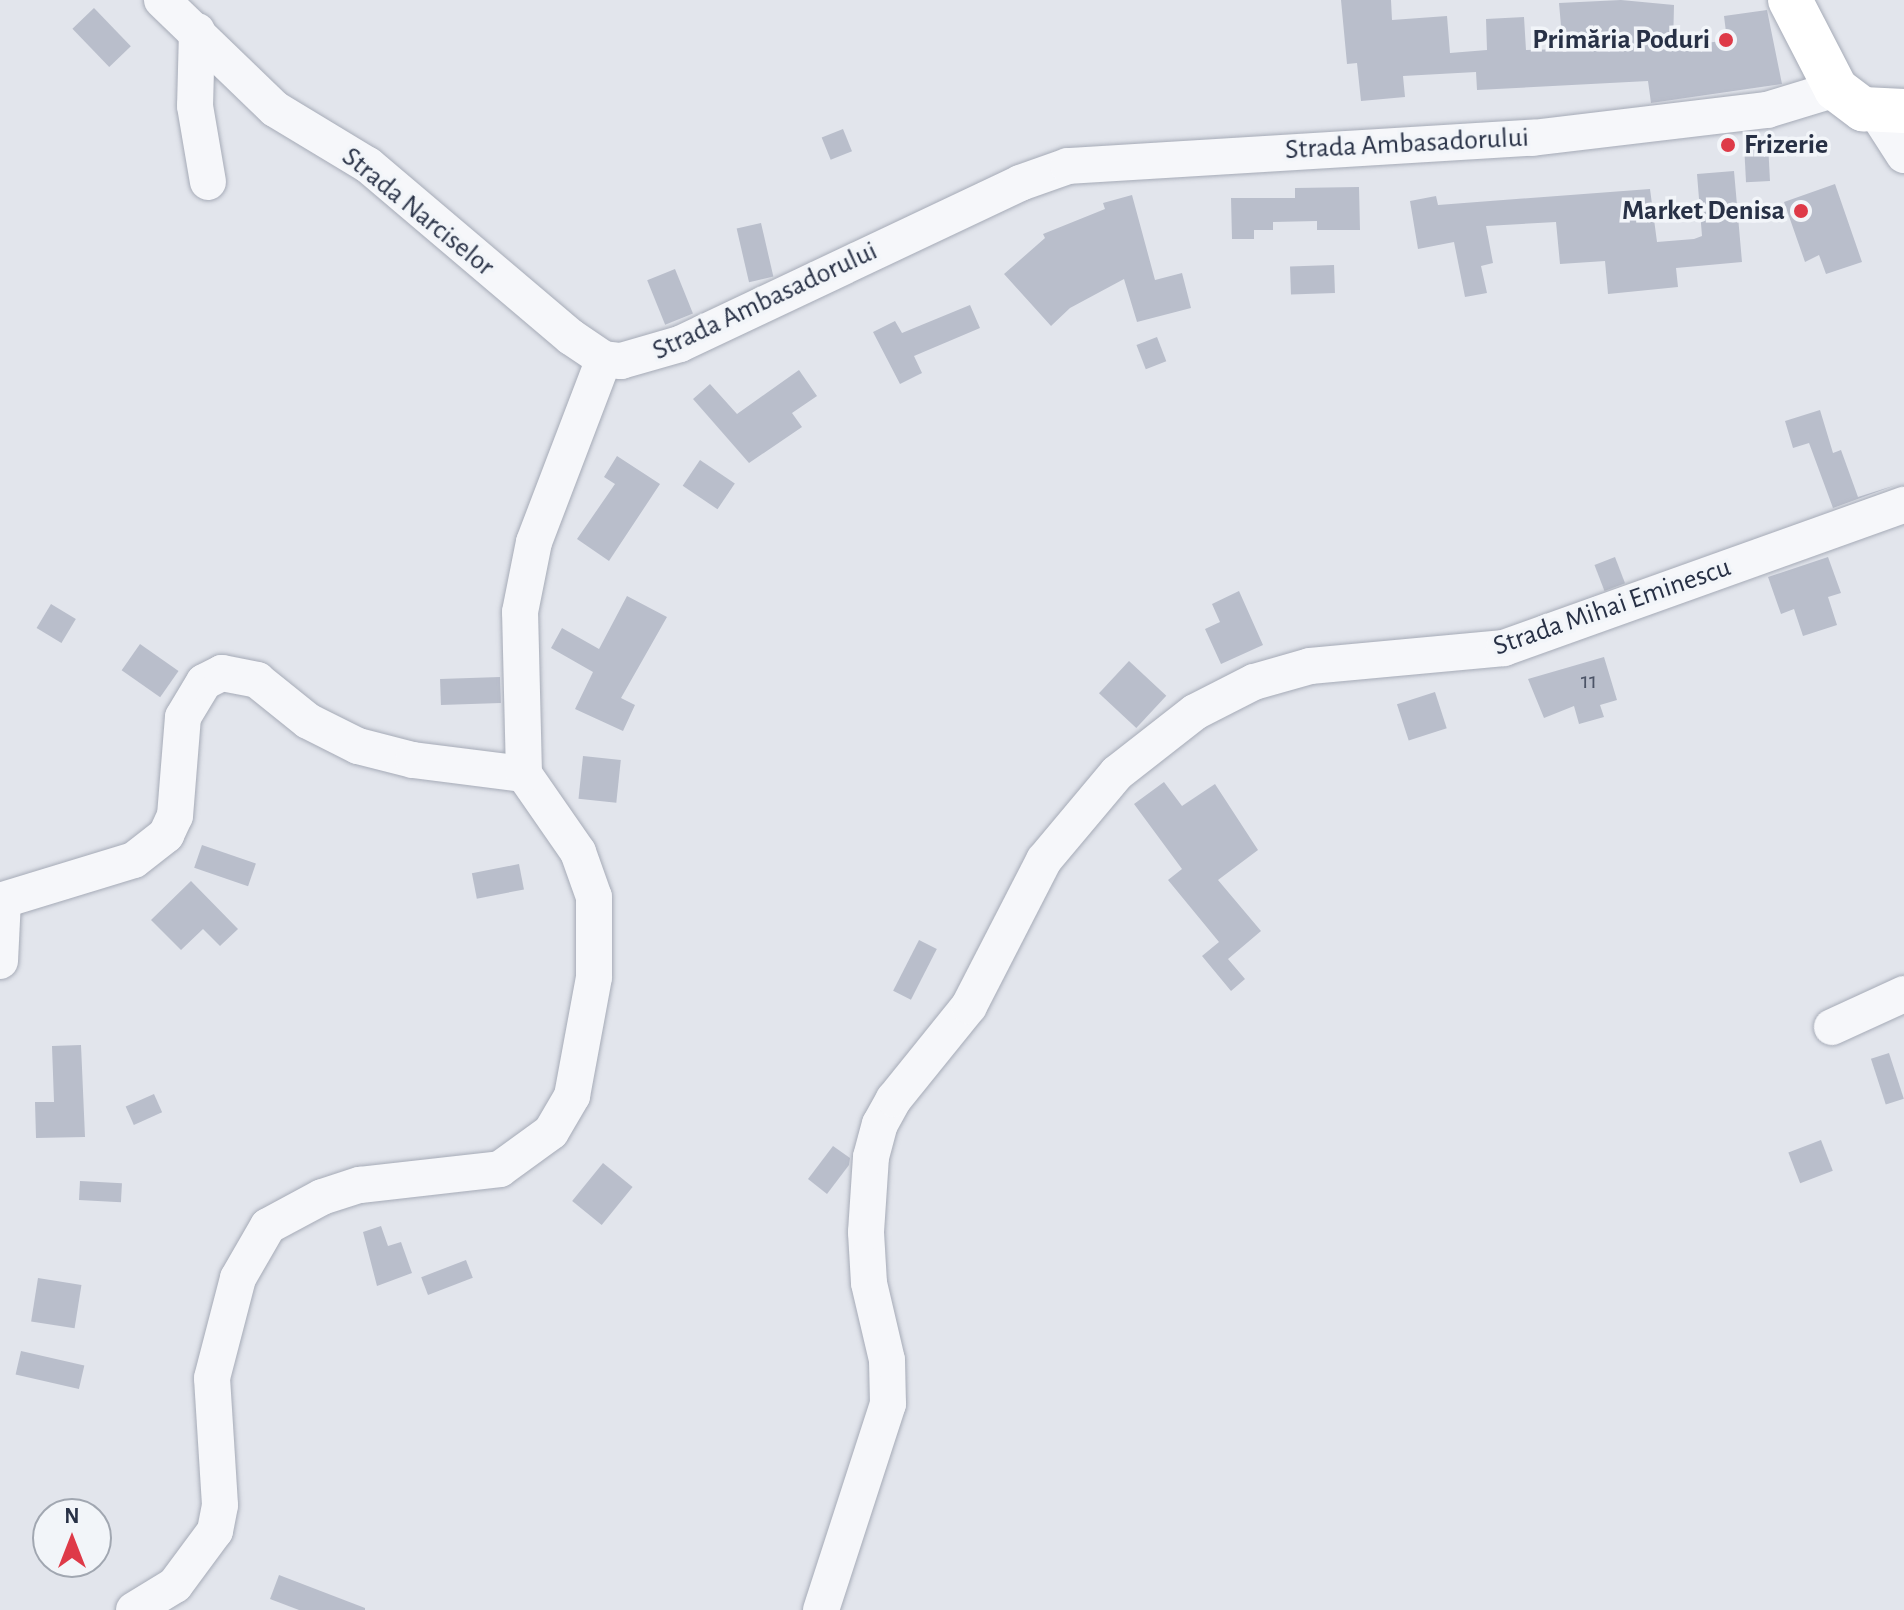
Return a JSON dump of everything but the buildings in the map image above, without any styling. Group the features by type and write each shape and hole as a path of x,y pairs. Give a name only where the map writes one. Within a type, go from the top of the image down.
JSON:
{"main road":[{"path":"1790,0 1836,89 1890,112"}],"street":[{"name":"Strada Narciselor","path":"162,0 275,109 368,165 469,255 604,359"},
{"path":"197,31 195,106 208,182"},
{"name":"Strada Ambasadorului","path":"604,359 635,359 680,344 997,194 1068,166 1532,138 1767,110 1836,89"},
{"path":"1890,112 1904,155"},
{"path":"134,1610 175,1585 215,1531 220,1505 212,1378 238,1278 258,1236 295,1209 360,1185 500,1169 551,1132 572,1096 594,977 594,897 578,852 524,774 519,654 525,577 564,456 604,359"},
{"name":"Strada Mihai Eminescu","path":"821,1610 888,1404 887,1360 867,1268 867,1192 880,1124 894,1099 969,1006 1044,860 1117,773 1195,712 1254,682 1310,666 1504,648 1904,505"},
{"path":"0,961 1,899 98,874 156,846 175,816 183,717 204,682 222,673 257,680 308,721 358,746 413,760 524,774"},
{"path":"1832,1027 1904,994"}],"place":[{"name":"Primăria Poduri","path":"1726,40"},
{"name":"Frizerie","path":"1728,145"},
{"name":"Market Denisa","path":"1801,211"}]}
